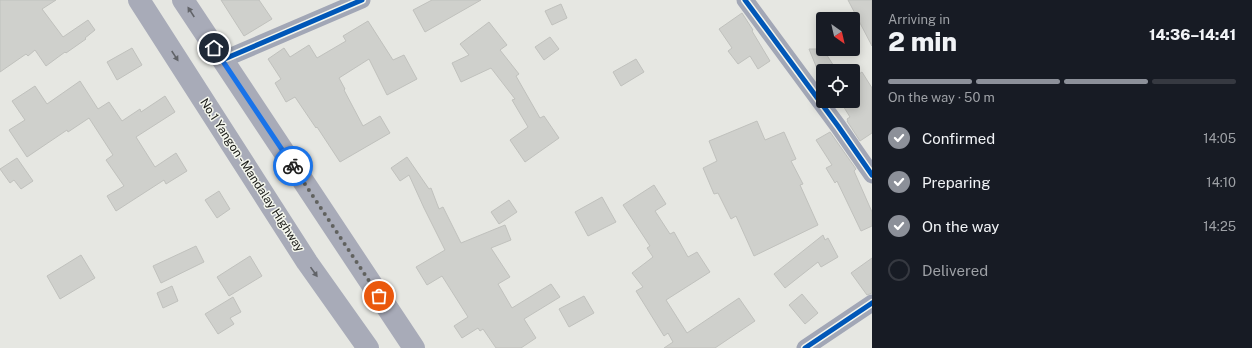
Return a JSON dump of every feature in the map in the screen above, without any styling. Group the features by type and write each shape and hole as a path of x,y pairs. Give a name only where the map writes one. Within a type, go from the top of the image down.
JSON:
{"highway":[{"name":"No.1 Yangon - Mandalay Highway","path":"139,0 307,262 368,348"},
{"path":"183,0 414,348"}],"street":[{"path":"222,60 362,0"},
{"path":"745,0 838,126 872,175"},
{"path":"805,348 872,303"}],"building":[{"path":"0,0 56,0 42,9 63,37 88,20 95,30 85,38 86,39 46,66 35,50 28,56 26,54 0,72"},
{"path":"221,0 259,0 272,19 244,36"},
{"path":"432,0 481,0 425,32 413,10"},
{"path":"848,0 872,0 872,46 860,23 860,12 854,12"},
{"path":"561,4 567,18 552,25 545,11"},
{"path":"742,13 770,61 758,69 750,56 738,64 728,51 732,48 719,29"},
{"path":"368,21 393,60 404,55 417,79 387,95 369,59 339,78 363,126 380,116 390,133 340,162 295,97 286,102 275,83 281,79 268,59 284,48 290,57 309,45 317,58 346,41 343,36"},
{"path":"489,22 507,45 500,50 519,74 516,76 540,118 544,116 559,138 525,162 510,140 528,127 512,100 515,99 491,68 461,82 452,63 469,55 460,44"},
{"path":"550,37 559,49 544,60 535,47"},
{"path":"132,48 142,65 117,80 107,62"},
{"path":"809,49 816,49 816,56 827,56 833,64 816,64 816,66"},
{"path":"636,59 644,72 621,86 613,72"},
{"path":"862,72 872,88 872,133 860,141 847,121 850,117 844,108 860,108 860,73"},
{"path":"80,81 98,109 109,102 122,121 140,109 141,112 165,96 175,112 136,137 155,167 176,153 187,171 166,184 164,180 116,211 107,196 124,186 106,160 113,155 89,118 68,132 67,130 27,157 9,130 25,120 12,101 35,86 47,104"},
{"path":"757,121 765,140 784,132 796,159 791,161 803,184 800,185 818,225 754,256 736,216 731,219 718,193 714,194 703,168 717,161 709,141"},
{"path":"830,132 856,169 854,171 872,212 872,226 861,231 837,181 835,183 826,168 832,165 816,140"},
{"path":"407,157 429,189 431,188 439,209 443,207 461,243 505,225 511,240 491,248 510,277 498,284 512,308 551,284 560,297 524,319 536,338 521,348 496,348 483,329 480,331 478,328 462,338 454,326 468,317 442,276 427,285 416,267 445,250 409,175 400,181 391,168"},
{"path":"17,158 33,181 21,189 14,180 10,183 0,169"},
{"path":"654,185 666,204 655,211 670,234 674,232 688,257 697,252 710,272 666,300 687,333 739,298 755,321 715,348 664,348 673,342 668,333 664,336 636,291 643,287 632,273 653,257 647,248 650,246 623,205"},
{"path":"219,191 230,209 217,218 205,200"},
{"path":"602,197 616,222 588,236 575,212"},
{"path":"509,200 517,212 499,224 491,212"},
{"path":"823,235 825,240 828,238 838,257 821,267 818,262 785,288 774,274"},
{"path":"196,246 204,262 161,283 153,266"},
{"path":"81,255 95,278 60,299 47,276"},
{"path":"250,256 262,276 229,296 217,277"},
{"path":"872,258 872,293 867,295 851,273"},
{"path":"172,286 178,301 163,308 157,293"},
{"path":"802,294 818,313 805,324 789,305"},
{"path":"584,296 594,313 569,327 559,309"},
{"path":"233,297 241,312 230,318 234,324 218,334 205,314"}],"cycle path":[{"path":"222,60 362,0"},
{"path":"745,0 838,126 872,175"},
{"path":"805,348 872,303"}],"way so far":[{"path":"293,166 379,296"}],"route":[{"path":"214,48 293,166"}]}
